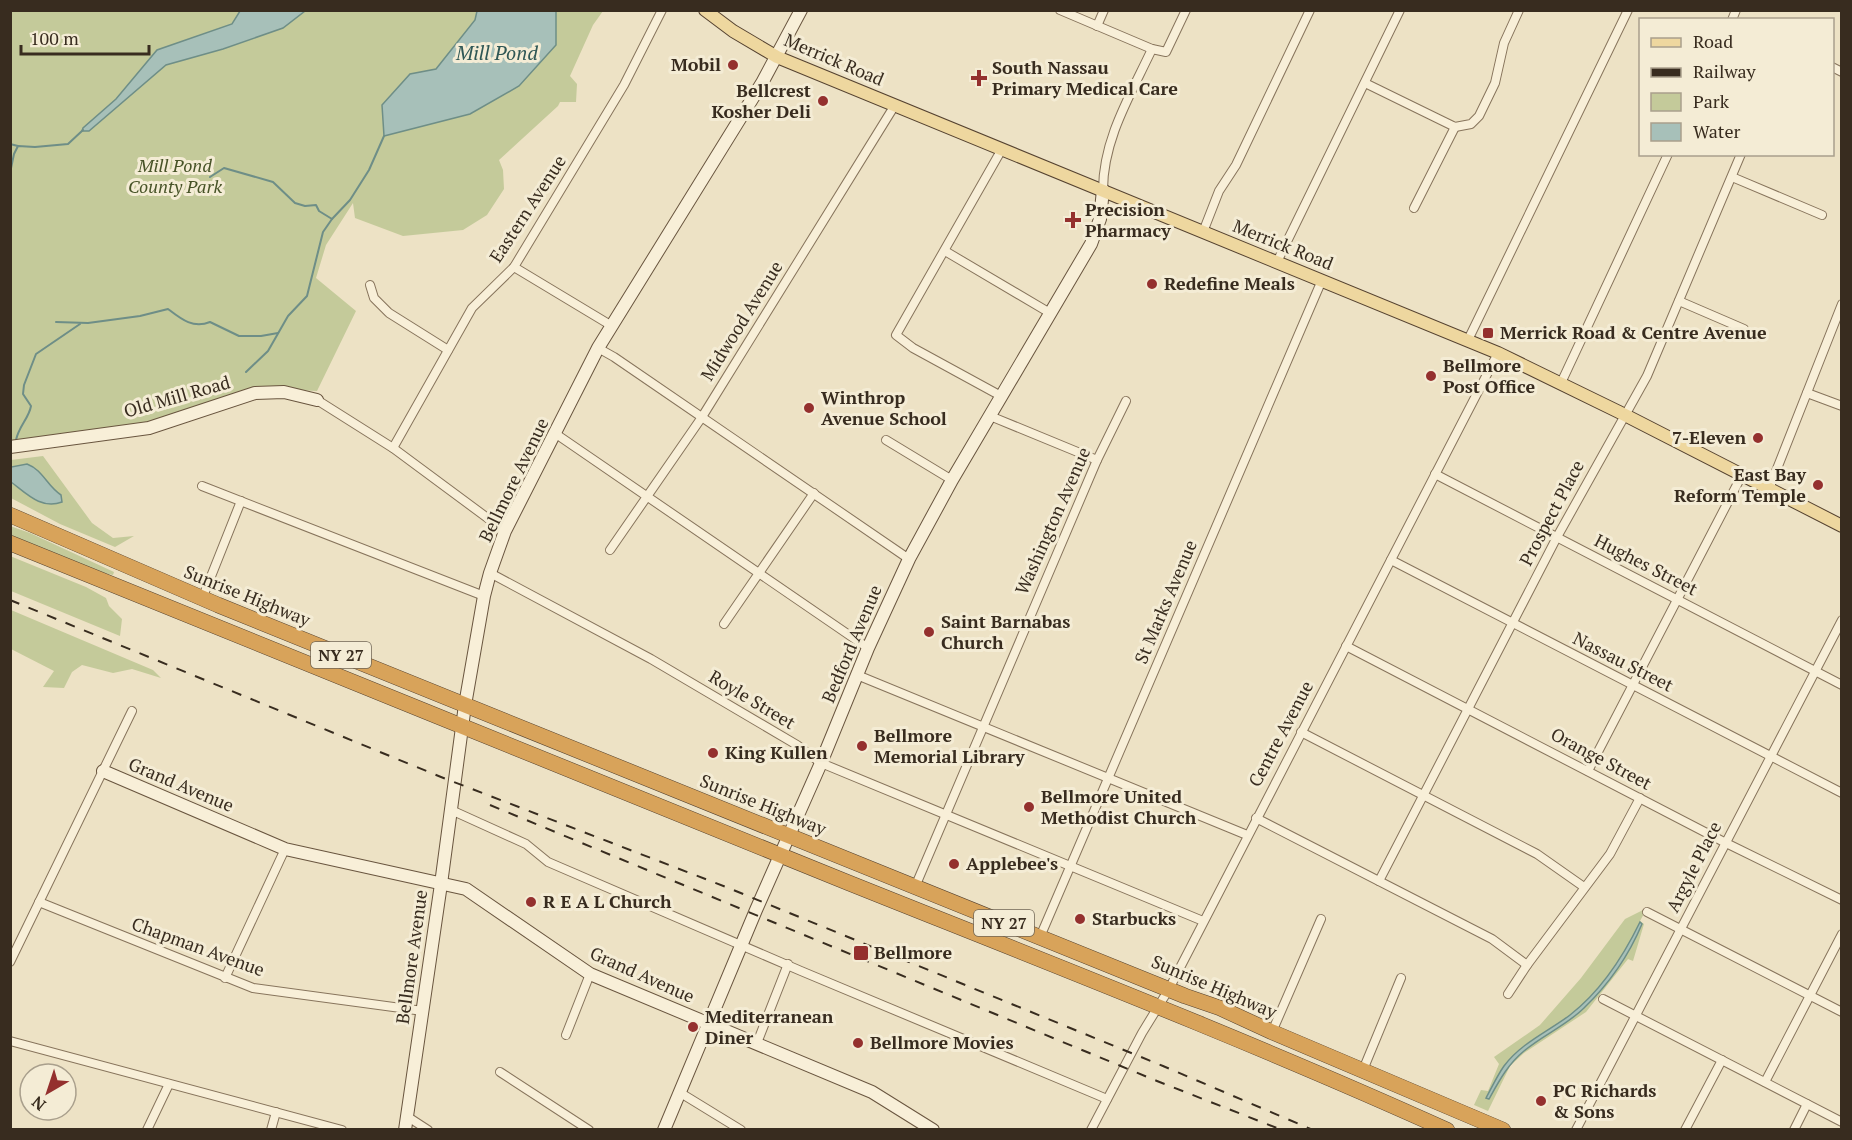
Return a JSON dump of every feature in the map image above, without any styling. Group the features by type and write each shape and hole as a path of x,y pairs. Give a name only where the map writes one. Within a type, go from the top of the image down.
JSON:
{"highway":[{"name":"Sunrise Highway","path":"10,515 202,599 789,837 1220,1008 1503,1130"},
{"name":"NY 27","path":"10,543 1158,1006 1352,1087 1447,1130"}],"main road":[{"name":"Merrick Road","path":"705,10 733,31 777,57 1498,353 1561,382 1842,526"}],"street":[{"name":"Eastern Avenue","path":"393,448 472,308 514,267 624,85 662,10"},
{"name":"Bellmore Avenue","path":"406,1123 465,705 490,573 506,531 598,348 777,57 801,10"},
{"path":"1060,10 1152,49 1166,52 1186,10"},
{"path":"1097,26 1104,10"},
{"path":"1203,232 1219,191 1236,165 1310,10"},
{"path":"1365,83 1455,127 1471,124 1479,116 1495,83 1507,34 1519,10"},
{"path":"1468,340 1628,10"},
{"path":"1277,262 1365,83 1397,11"},
{"path":"1103,190 1103,170 1113,132 1152,49"},
{"name":"Midwood Avenue","path":"610,550 702,417 895,105"},
{"path":"1414,208 1455,127"},
{"path":"1001,396 913,348 896,335 1002,149"},
{"path":"1561,382 1667,156"},
{"name":"Prospect Place","path":"1379,881 1557,537 1647,376 1741,156"},
{"path":"1732,177 1822,215"},
{"name":"Bedford Avenue","path":"664,1130 741,945 821,764 868,648 909,559 952,480 1091,244 1100,219 1103,190"},
{"path":"945,250 1050,313"},
{"path":"514,267 612,326"},
{"name":"St Marks Avenue","path":"1040,937 1322,280"},
{"path":"370,285 374,298 389,313 448,350"},
{"path":"1679,301 1744,329"},
{"path":"1769,489 1842,304"},
{"path":"598,348 909,559"},
{"name":"Centre Avenue","path":"1091,1130 1168,989 1498,353"},
{"name":"Old Mill Road","path":"10,447 149,428 255,393 284,392 317,400"},
{"path":"1807,393 1842,406"},
{"path":"317,400 393,448 506,531"},
{"name":"Washington Avenue","path":"915,887 1097,460 1126,401"},
{"path":"990,416 1097,460"},
{"path":"556,434 868,648"},
{"path":"886,440 952,480"},
{"name":"Hughes Street","path":"1435,474 1842,685"},
{"path":"1588,771 1742,475"},
{"path":"202,486 484,596"},
{"path":"724,624 814,494"},
{"path":"202,599 241,501"},
{"name":"Nassau Street","path":"1391,560 1842,793"},
{"name":"Royle Street","path":"490,573 651,659 797,745 821,764 1203,921"},
{"path":"171,607 179,589"},
{"name":"Argyle Place","path":"1576,1130 1842,620"},
{"name":"Orange Street","path":"1346,646 1725,843 1842,900"},
{"path":"857,675 1247,835"},
{"path":"10,962 132,711"},
{"path":"1301,732 1537,854 1584,887"},
{"name":"Grand Avenue","path":"103,771 285,849 466,889 590,975 872,1092 933,1130"},
{"path":"1508,994 1584,887 1610,855 1640,798"},
{"path":"451,810 526,844 548,862 1107,1099"},
{"path":"1256,818 1491,939 1527,965"},
{"path":"225,978 285,849"},
{"name":"Chapman Avenue","path":"39,902 253,988 423,1011"},
{"path":"1647,912 1842,1012"},
{"path":"1272,1032 1321,919"},
{"path":"1765,1082 1842,934"},
{"path":"756,1044 788,964"},
{"path":"566,1035 590,975"},
{"path":"1363,1070 1401,978"},
{"path":"1603,999 1842,1122"},
{"path":"10,1041 342,1130"},
{"path":"1685,1130 1722,1060"},
{"path":"500,1072 589,1130"},
{"path":"147,1130 169,1084"},
{"path":"679,1092 741,1130"},
{"path":"1794,1130 1807,1104"},
{"path":"271,1130 276,1112"},
{"path":"406,1123 428,1130"}],"green space":[{"name":"Mill Pond County Park","path":"11,11 603,11 593,25 570,76 577,84 576,102 560,102 499,160 503,170 504,189 487,215 463,230 403,236 355,218 353,203 326,245 316,278 356,311 317,391 252,388 149,422 11,442"},
{"path":"43,456 92,523 113,538 134,536 115,547 60,524 11,498 10,482 41,501 54,504 61,502 49,483 27,464 11,467 11,460"},
{"path":"10,526 114,572 113,575 99,572 11,536"},
{"path":"10,556 86,587 106,598 109,606 122,619 120,636 11,591"},
{"path":"11,610 153,670 161,678 132,669 113,673 82,665 72,672 64,688 43,687 54,671 11,649"},
{"path":"1647,908 1640,921 1644,924 1633,961 1628,959 1586,1012 1524,1053 1510,1066 1488,1111 1474,1105 1481,1090 1488,1091 1499,1064 1494,1057 1540,1025 1581,978 1625,919"}],"water":[{"path":"240,11 305,11 283,28 223,49 166,65 89,131 82,131 116,99 157,50 232,24"},
{"name":"Mill Pond","path":"477,11 556,11 556,45 519,86 470,114 384,136 382,105 410,74 436,69 475,20"},
{"path":"27,464 37,470 61,495 62,502 47,504 41,502 11,482 11,467"},
{"path":"1640,922 1642,924 1631,947 1618,969 1602,989 1577,1014 1518,1056 1504,1073 1489,1099 1486,1098 1501,1070 1511,1058 1527,1044 1570,1015 1592,995 1619,960"}],"waterway":[{"path":"10,173 18,146 68,144 83,130"},
{"path":"210,177 224,168 273,182 295,203 305,206 316,205 319,211 332,219 350,200 369,170 384,136"},
{"path":"10,144 18,146"},
{"path":"246,372 268,351 288,316 307,296 323,232 332,219"},
{"path":"56,322 88,323 140,316 168,309 193,324 210,322 239,336 278,333"},
{"path":"16,440 31,406 23,394 24,385 36,354 80,324"}],"railway":[{"path":"10,600 441,777 726,887 1313,1130"},
{"path":"490,805 1157,1081 1282,1130"}],"place":[{"name":"Mobil","path":"733,65"},
{"name":"South Nassau Primary Medical Care","path":"979,78"},
{"name":"Bellcrest Kosher Deli","path":"823,101"},
{"name":"Precision Pharmacy","path":"1073,220"},
{"name":"Redefine Meals","path":"1152,284"},
{"name":"Merrick Road & Centre Avenue","path":"1488,333"},
{"name":"Bellmore Post Office","path":"1431,376"},
{"name":"Winthrop Avenue School","path":"809,408"},
{"name":"7-Eleven","path":"1758,438"},
{"name":"East Bay Reform Temple","path":"1818,485"},
{"name":"Saint Barnabas Church","path":"929,632"},
{"name":"Bellmore Memorial Library","path":"862,746"},
{"name":"King Kullen","path":"713,753"},
{"name":"Bellmore United Methodist Church","path":"1029,807"},
{"name":"Applebee's","path":"954,864"},
{"name":"R E A L Church","path":"531,902"},
{"name":"Starbucks","path":"1080,919"},
{"name":"Bellmore","path":"861,953"},
{"name":"Mediterranean Diner","path":"693,1027"},
{"name":"Bellmore Movies","path":"858,1043"},
{"name":"PC Richards & Sons","path":"1541,1101"}]}
